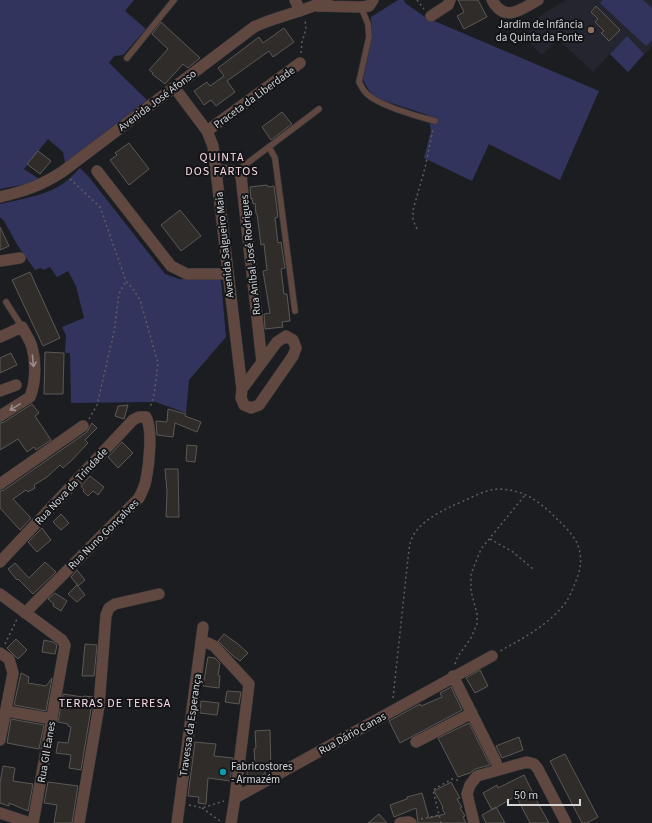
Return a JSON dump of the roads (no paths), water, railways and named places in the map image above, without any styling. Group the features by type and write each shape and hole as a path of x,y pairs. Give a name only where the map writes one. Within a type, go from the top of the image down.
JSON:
{"street":[{"path":"295,0 300,11"},
{"name":"Avenida José Afonso","path":"0,197 25,191 46,183 254,27 269,20 316,6 327,0"},
{"path":"431,16 448,5 450,0"},
{"path":"492,0 499,10 507,14 518,11 538,0"},
{"name":"Avenida José Afonso","path":"316,6 365,3"},
{"name":"Praceta da Liberdade","path":"207,131 300,63"},
{"name":"Avenida Salgueiro Maia","path":"174,88 207,131 214,146 227,274 242,389 241,398 244,405 251,408 259,405 293,356 296,348 293,340 286,336 277,342 242,389"},
{"path":"216,170 237,171"},
{"path":"97,171 172,266 187,274 227,274"},
{"name":"Rua Aníbal José Rodrigues","path":"237,171 241,176 242,183 262,362"},
{"path":"0,261 20,258"},
{"path":"0,337 22,327 32,347 34,365 34,386 30,397 0,416"},
{"path":"0,391 16,385"},
{"name":"Rua Nova da Trindade","path":"0,562 133,420 139,416 146,417"},
{"name":"Rua Nuno Gonçalves","path":"23,611 139,498 146,480 151,434 149,422 146,417"},
{"path":"0,484 83,426"},
{"name":"Rua GIl Eanes","path":"0,594 62,640 65,645 34,823"},
{"path":"79,823 99,706 106,615 109,608 115,604 159,594"},
{"name":"Travessa da Esperança","path":"176,823 203,627"},
{"path":"201,642 214,646 249,684 230,823"},
{"path":"0,653 9,659 13,673 0,740"},
{"name":"Rua Dário Canas","path":"234,798 492,656"},
{"path":"454,676 496,762"},
{"path":"6,711 52,719"},
{"path":"416,742 472,713"},
{"path":"474,823 468,794 470,785 477,776 527,762 534,764 538,769 566,823"},
{"path":"0,813 30,823"},
{"path":"400,823 411,823"}],"lane":[{"path":"127,58 174,0"},
{"path":"365,3 369,37 359,82 366,93 376,101 421,118 435,121"},
{"path":"237,171 319,109"},
{"path":"269,147 275,158 295,311"},
{"path":"6,302 22,327"}],"place":[{"name":"Jardim de Infância da Quinta da Fonte","path":"591,30"},
{"name":"Fabricostores - Armazém","path":"223,772"}],"district":[{"name":"QUINTA DOS FARTOS","path":"222,164"},
{"name":"TERRAS DE TERESA","path":"115,703"}]}
